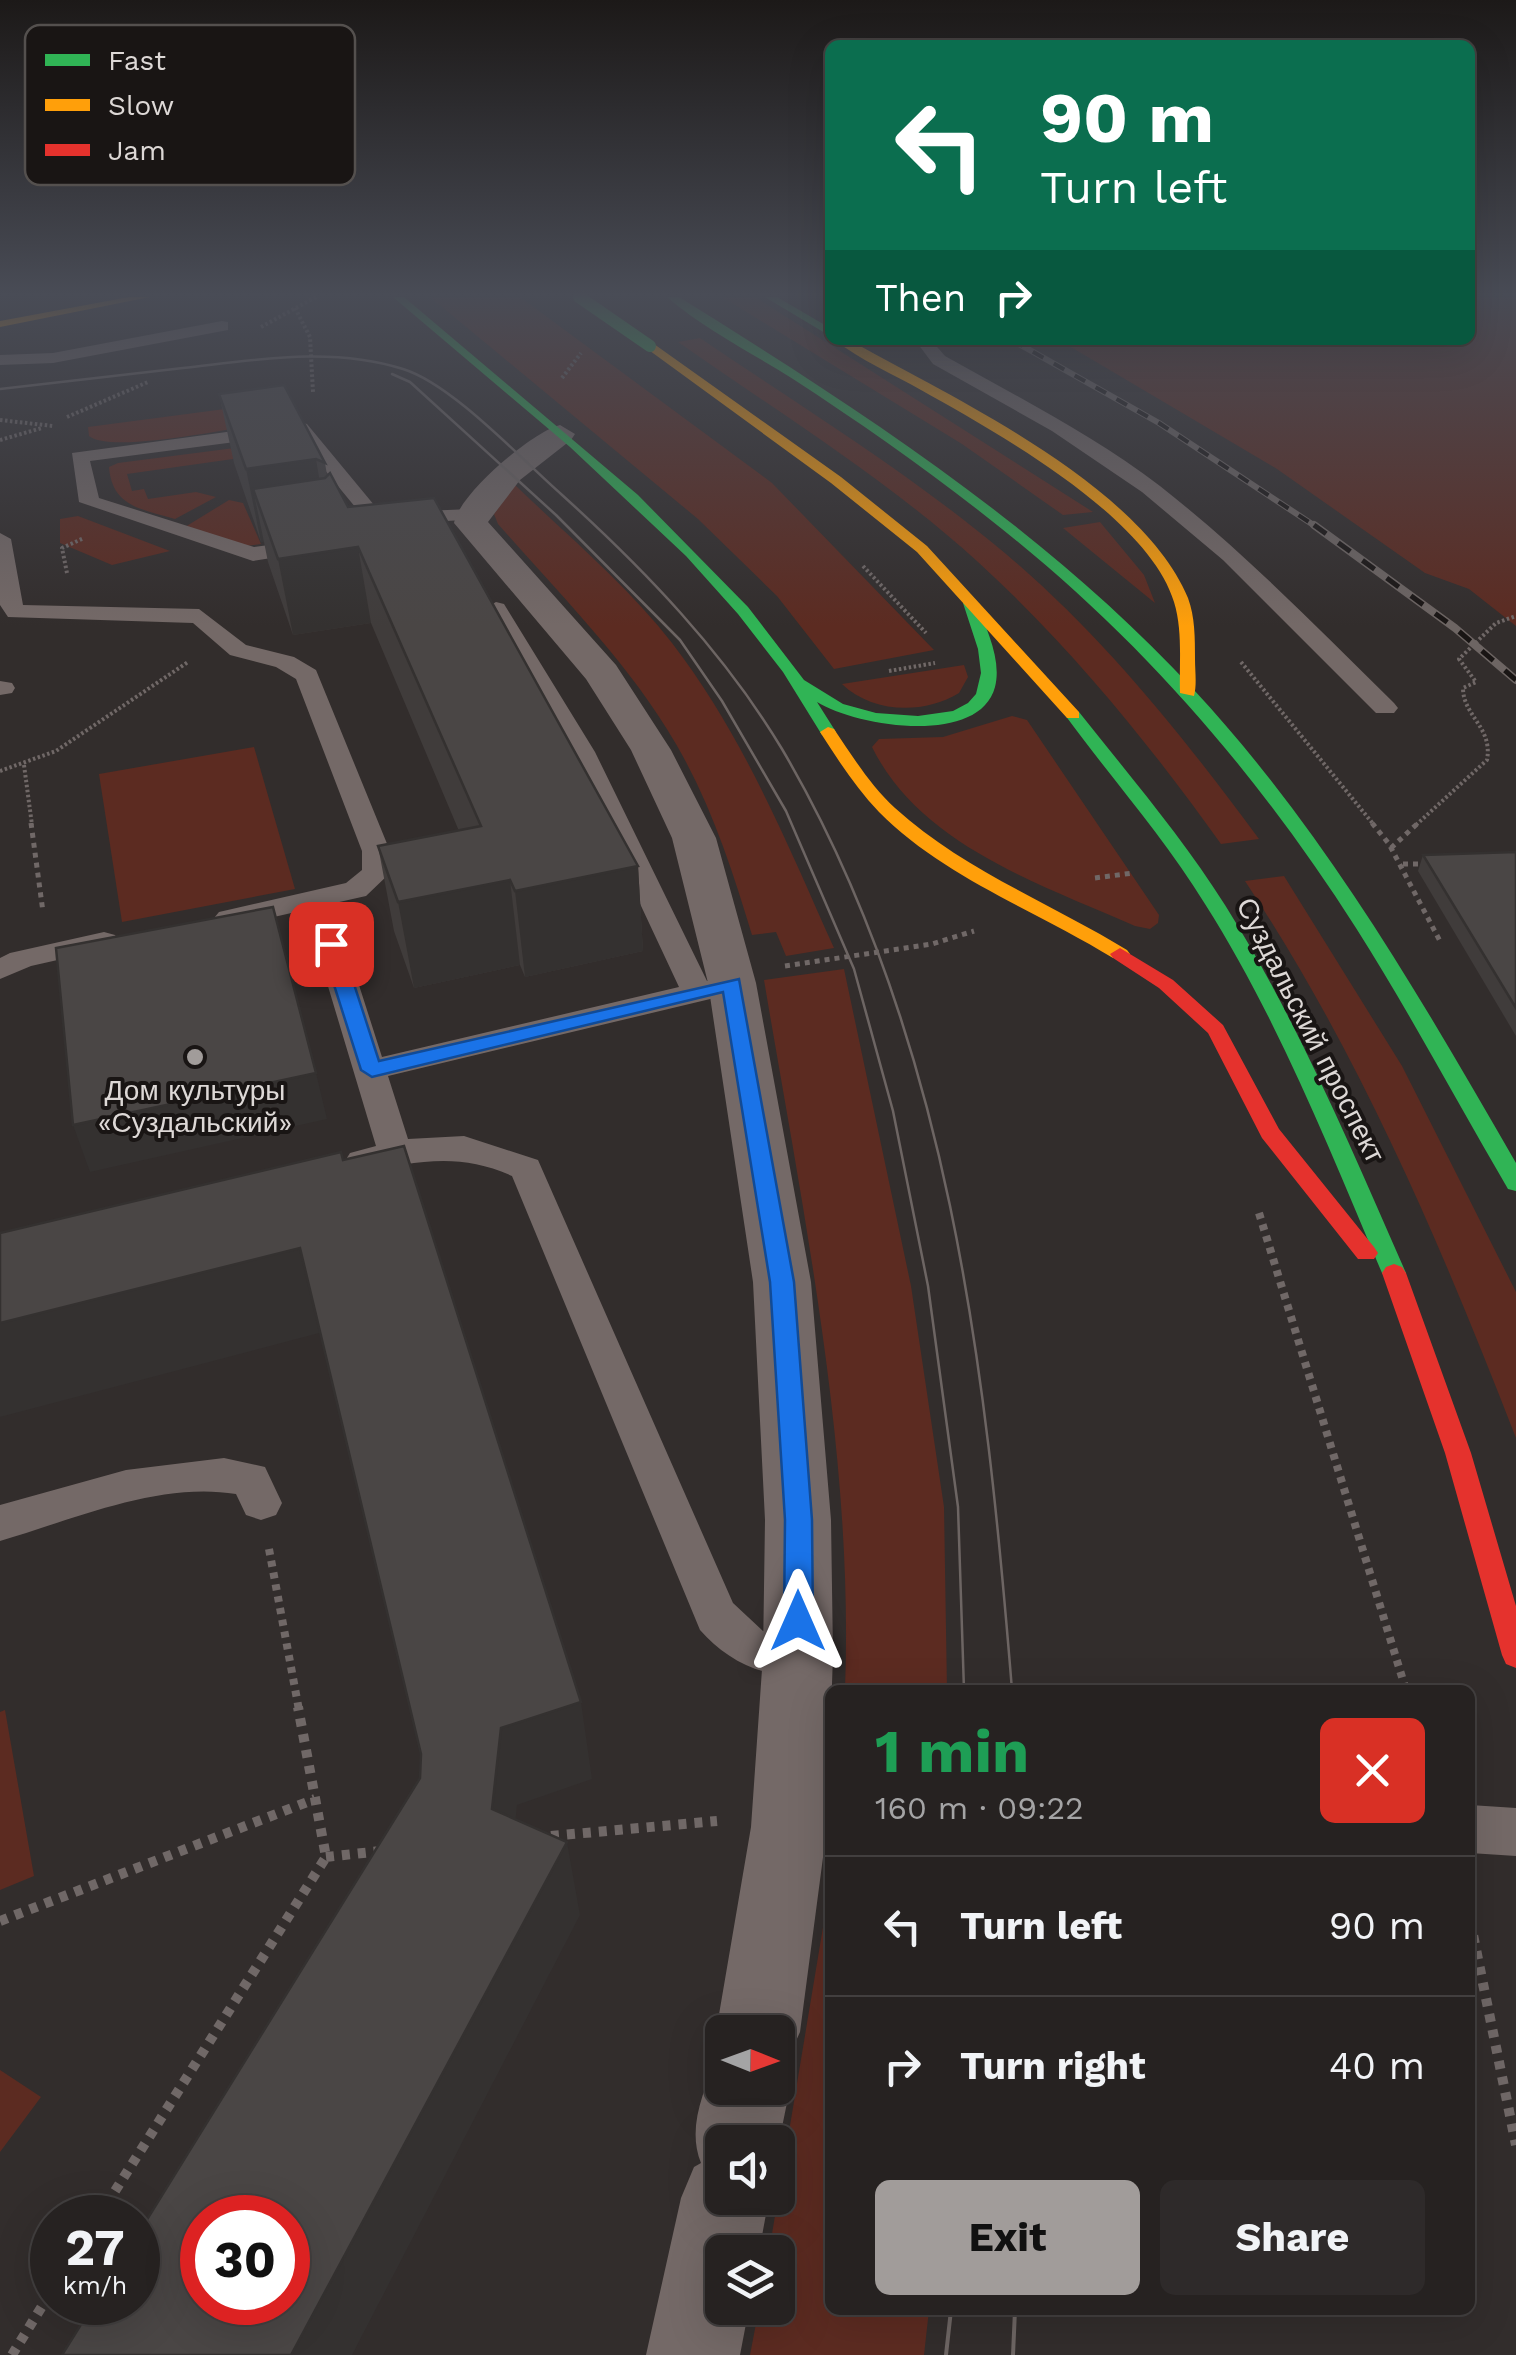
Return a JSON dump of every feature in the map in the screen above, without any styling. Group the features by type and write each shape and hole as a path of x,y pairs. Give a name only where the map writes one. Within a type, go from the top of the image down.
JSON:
{"main road":[{"path":"528,407 716,578 803,685 840,752 872,796 911,833 968,872 1136,964 1166,984 1216,1030 1270,1133 1410,1310"},
{"name":"Суздальский проспект","path":"735,407 836,480 922,550 969,599 1051,687 1162,829 1230,928 1324,1107 1410,1310 1458,1453 1516,1655"},
{"path":"841,407 1009,528 1104,609 1188,693 1291,820 1360,916 1427,1022 1516,1183"},
{"path":"952,407 1071,480 1155,554 1180,596 1188,693"},
{"path":"803,685 845,711 876,718 907,721 968,711 983,699 987,686 984,651 969,599"}],"street":[{"path":"560,434 509,473 460,502 471,523 602,672 651,750 694,838 718,976 782,1282 798,1520 798,1654 789,1827 761,2015"},
{"path":"692,2355 721,2215"}],"lane":[{"path":"1022,407 1149,488 1231,556 1386,708"},
{"path":"329,542 252,554 89,502 79,457 300,428 377,522"},
{"path":"350,527 460,502"},
{"path":"0,538 8,600 16,612 199,616 238,650 286,662 307,675 376,851 376,873 356,890 318,901 205,922"},
{"path":"372,1070 718,976 496,610"},
{"path":"321,913 396,1154"},
{"path":"0,970 21,959 134,936"},
{"path":"320,1170 436,1146 490,1149 526,1168 716,1616 738,1643 766,1652 798,1654"},
{"path":"0,1523 184,1476 225,1471 250,1479 261,1503"},
{"path":"1475,1829 1516,1832"}],"path":[{"path":"0,440 43,428"},
{"path":"82,574 64,573 62,548 88,536"},
{"path":"863,565 926,634"},
{"path":"1391,848 1486,760 1491,744 1484,724 1462,700 1463,688 1476,682 1459,658 1496,624 1516,616"},
{"path":"0,771 56,752 223,639"},
{"path":"876,673 952,661"},
{"path":"24,765 40,911 97,928 98,942"},
{"path":"1403,864 1440,864"},
{"path":"1095,878 1134,873"},
{"path":"718,976 771,944 778,967 932,944"},
{"path":"1256,1205 1404,1685"},
{"path":"113,2195 326,1857 261,1503"},
{"path":"0,1922 314,1799"},
{"path":"534,1838 722,1820"},
{"path":"326,1857 403,1848"},
{"path":"1475,1945 1516,2146"},
{"path":"12,2355 30,2325"}],"shaded area":[{"path":"563,407 669,407 772,483 934,650 834,669 777,596 698,519"},
{"path":"773,407 803,407 933,496 1042,586 1141,689 1259,839 1221,844 1107,697 1012,594 943,532"},
{"path":"901,407 928,407 1093,512 1063,515"},
{"path":"1172,407 1516,407 1516,626 1469,589 1425,573 1277,469"},
{"path":"225,409 263,424 145,441 101,441 89,436 88,427"},
{"path":"265,444 261,455 127,474 132,491 144,489 148,499 196,492 216,497 175,519 131,504 116,491 111,480 109,467 118,463"},
{"path":"515,485 636,601 697,678 762,791 834,948 786,956 776,932 752,935 710,813 676,744 637,685 498,524 494,514"},
{"path":"229,500 243,503 261,544 245,546 185,527"},
{"path":"78,516 170,551 112,565 60,543 60,519"},
{"path":"1100,522 1144,575 1155,603 1063,528"},
{"path":"964,665 968,677 959,693 930,705 883,705 854,694 842,684"},
{"path":"1012,716 1027,720 1159,915 1158,923 1150,929 1023,877 952,836 921,811 894,781 872,747 879,739 943,737"},
{"path":"254,747 295,889 122,922 99,774"},
{"path":"1284,876 1402,1066 1516,1292 1516,1438 1428,1223 1362,1082 1287,947 1245,881"},
{"path":"844,969 911,1286 944,1507 947,1685 845,1685 846,1602 834,1423 809,1245 764,980"},
{"path":"5,1710 34,1876 0,1890 0,1712"},
{"path":"825,1915 825,2315 928,2315 924,2355 750,2355 756,2325 795,2325 795,2235 772,2235 775,2215 795,2215 795,2125 790,2125"},
{"path":"0,2070 41,2097 0,2152"}],"building":[{"path":"224,407 296,407 325,463 316,459 246,469"},
{"path":"330,473 348,507 434,498 638,866 515,891 510,880 398,902 378,846 481,826 358,547 278,559 253,489 325,478"},
{"path":"1516,852 1516,1008 1423,855"},
{"name":"Дом культуры «Суздальский»","path":"273,907 316,1073 73,1125 56,948"},
{"path":"404,1146 581,1702 501,1728 492,1809 567,1842 310,2320 310,2195 180,2195 180,2325 307,2325 291,2355 62,2355 81,2325 160,2325 160,2198 420,1778 421,1754 300,1248 0,1323 0,1233 341,1152 343,1160"}],"tram line":[{"path":"437,407 556,515 680,640 722,701 786,811 854,969 893,1111 928,1286 958,1507 964,1685"},
{"path":"465,407 592,523 708,645 782,749 839,858 885,971 921,1087 950,1205 989,1447 1012,1685"},
{"path":"946,2355 950,2315"},
{"path":"1013,2355 1015,2315"}],"railway":[{"path":"1130,407 1318,528"},
{"path":"1314,525 1455,628 1516,680"}],"traffic: fast":[{"path":"530,407 691,553 790,670 828,732"},
{"path":"842,407 944,477 1071,579 1188,693 1282,807 1366,928 1516,1183"},
{"path":"803,685 843,710 876,718 939,719 974,707 984,695 989,673 970,603"},
{"path":"1073,715 1175,846 1231,930 1298,1056 1394,1273"}],"traffic: slow":[{"path":"735,407 836,480 922,549 1073,715"},
{"path":"961,407 1077,482 1120,518 1155,555 1183,606 1188,693"},
{"path":"828,732 856,775 887,810 922,839 959,864 1120,954"}],"traffic: jam":[{"path":"1120,954 1166,984 1216,1030 1270,1133 1366,1253"},
{"path":"1394,1273 1458,1453 1516,1655"}],"place":[{"name":"Дом культуры «Суздальский»","path":"195,1057"}],"route":[{"path":"331,944 372,1070 732,984 782,1282 798,1520 798,1621"}]}
